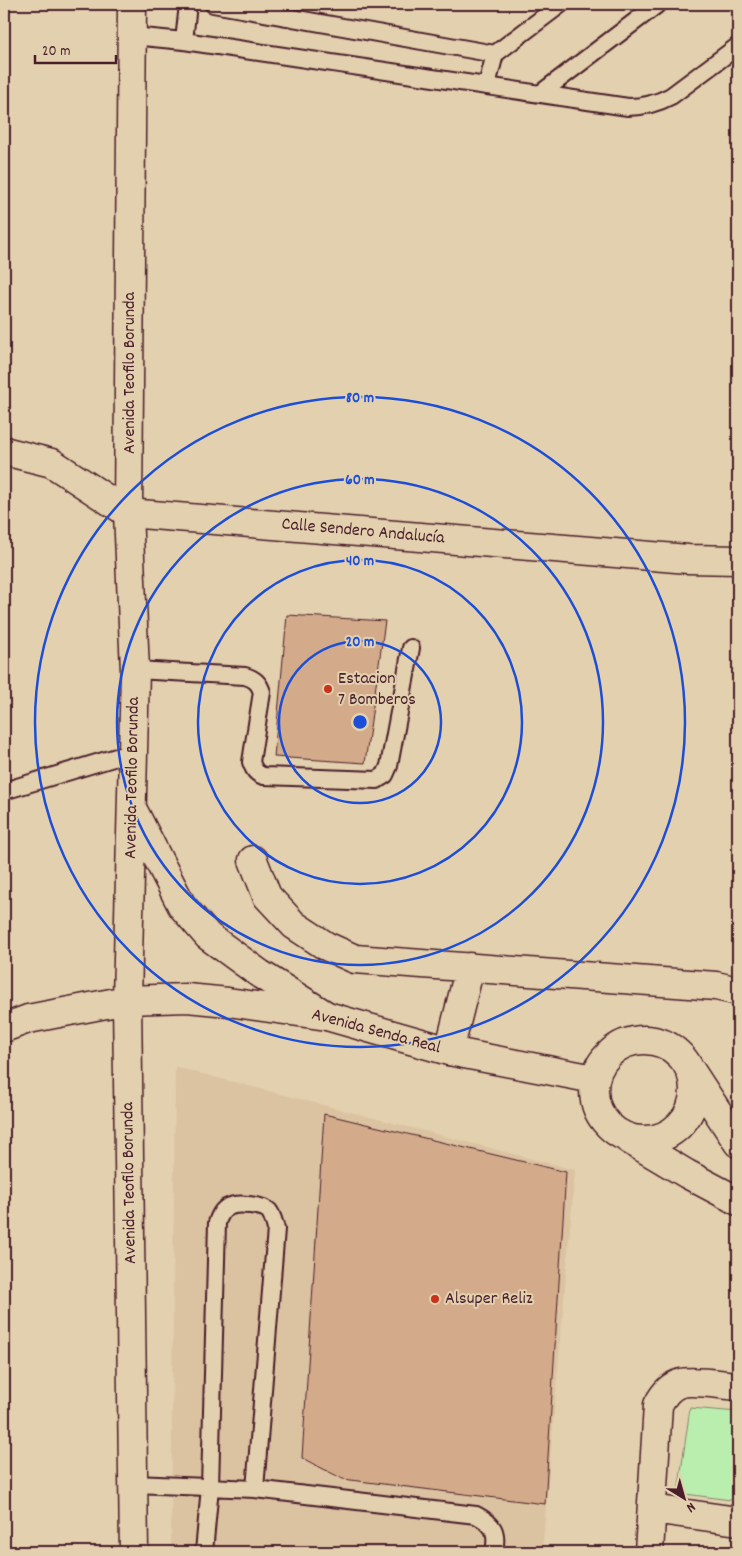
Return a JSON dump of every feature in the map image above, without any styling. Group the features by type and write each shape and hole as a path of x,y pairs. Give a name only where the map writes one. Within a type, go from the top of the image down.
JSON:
{"street":[{"name":"Avenida Teofilo Borunda","path":"132,4 128,513 135,670 126,1000 134,1552"},
{"name":"Calle Sendero Andalucía","path":"4,451 52,463 128,513 678,558 738,560"},
{"path":"132,808 182,906 208,936 260,974 327,1016"},
{"path":"253,860 267,896 294,925 326,946 355,959 716,986 738,991"},
{"path":"449,1051 470,967"},
{"name":"Avenida Senda Real","path":"4,1028 28,1019 126,1000 195,999 327,1016 449,1051 594,1079"},
{"path":"738,1143 680,1055 666,1044 648,1040 630,1042 614,1049 602,1063 594,1079 593,1097 599,1115 611,1129 687,1174 738,1201"},
{"path":"627,1138 646,1141 665,1136 681,1124 691,1108 694,1089 690,1070"},
{"path":"649,1552 658,1404 662,1396 670,1388 682,1383 738,1386"},
{"path":"652,1509 738,1521"}],"lane":[{"path":"184,41 188,4"},
{"path":"213,4 495,54"},
{"path":"487,86 495,54 561,4"},
{"path":"541,93 658,4"},
{"path":"132,36 184,41 628,107 643,107 658,103 671,96 738,46"},
{"path":"135,670 245,676 253,679 260,685 262,692 252,762 254,770 258,774 264,776 378,780 385,775 389,766 411,648"},
{"path":"4,791 134,752"},
{"path":"204,1552 210,1486 217,1224 221,1213 230,1206 260,1206 268,1210 276,1229 255,1489"},
{"path":"134,1484 255,1489 476,1515 488,1521 494,1530 496,1544 494,1552"}],"shaded area":[{"path":"175,1067 575,1170 542,1552 171,1552"}],"green space":[{"path":"690,1408 738,1412 738,1501 678,1493"}],"building":[{"name":"Estacion 7 Bomberos","path":"287,615 385,621 365,763 274,757"},
{"name":"Alsuper Reliz","path":"324,1114 566,1172 545,1504 343,1479 302,1458"}],"place":[{"name":"Estacion 7 Bomberos","path":"328,689"},
{"name":"Alsuper Reliz","path":"435,1299"}]}
